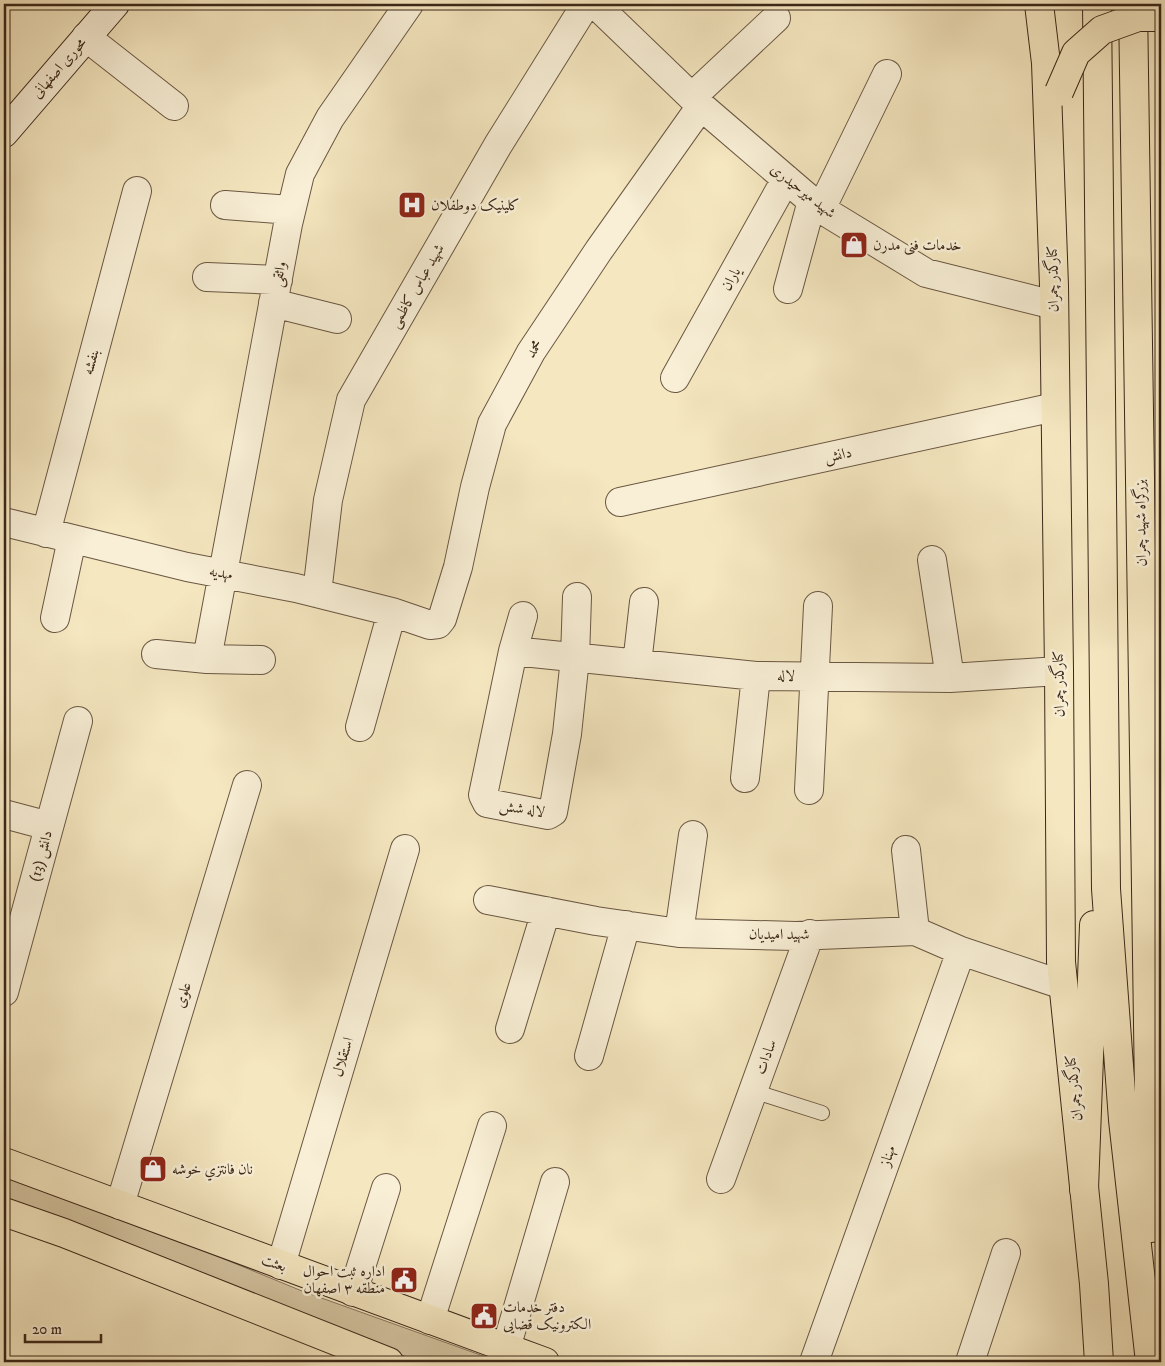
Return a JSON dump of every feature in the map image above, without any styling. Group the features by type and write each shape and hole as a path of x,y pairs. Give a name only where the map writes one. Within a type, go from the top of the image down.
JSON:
{"main road":[{"name":"کنارگذر چمران","path":"1039,4 1046,63 1054,305 1061,962 1094,1284 1099,1362"},
{"path":"1097,4 1106,889 1123,1120 1150,1362"},
{"name":"بزرگراه شهید چمران","path":"1133,4 1151,1234 1150,1362"},
{"path":"1050,165 1059,92 1076,53 1102,30 1138,17 1161,16"},
{"path":"1084,1189 1103,659"},
{"name":"بعثت","path":"4,1162 545,1362"},
{"path":"4,1212 64,1232 388,1362"}],"street":[{"name":"محوری اصفهانی","path":"4,133 115,4"},
{"name":"واثقی","path":"207,659 275,292 300,174 330,118 409,4"},
{"name":"شهید عباس کاظمی","path":"317,593 328,500 351,400 498,146 586,4"},
{"name":"شهید میرحیدری","path":"595,4 696,102 816,205 926,273 1054,305"},
{"name":"محمد","path":"438,624 442,619 458,567 475,487 492,424 531,352 696,102 776,18"},
{"path":"86,37 174,106"},
{"path":"788,289 816,205 887,74"},
{"name":"یاران","path":"675,378 786,179"},
{"name":"بنفشه","path":"55,618 59,536 136,191"},
{"path":"225,205 291,210"},
{"path":"207,277 275,292 337,318"},
{"name":"دانش","path":"620,502 1055,407"},
{"name":"مهدیه","path":"4,522 186,567 317,593 392,612 430,625 438,624"},
{"path":"932,560 950,678"},
{"path":"574,658 577,597"},
{"path":"637,664 644,602"},
{"path":"809,790 818,606"},
{"path":"360,727 392,612"},
{"path":"513,652 522,616"},
{"name":"لاله","path":"513,652 756,676 950,678 1059,671"},
{"name":"لاله شش","path":"513,652 483,795 487,803 548,816 553,812 568,734 574,658"},
{"path":"156,654 207,659 261,660"},
{"path":"745,778 756,676"},
{"name":"دانش (13)","path":"5,986 78,721"},
{"name":"علوی","path":"120,1206 247,785"},
{"path":"4,814 49,826"},
{"path":"679,932 693,835"},
{"name":"استقلال","path":"281,1265 405,849"},
{"path":"906,850 915,931"},
{"name":"شهید امیدیان","path":"488,900 626,925 679,932 796,936 915,931 961,951 1063,985"},
{"path":"510,1030 546,911"},
{"path":"590,1056 626,925"},
{"name":"سادات","path":"721,1179 810,934"},
{"name":"مهناز","path":"814,1362 961,951"},
{"path":"430,1320 492,1126"},
{"path":"506,1348 556,1182"},
{"path":"353,1292 386,1188"},
{"path":"970,1362 1006,1253"}],"lane":[{"path":"753,1091 822,1113"}],"shaded area":[{"path":"4,1176 156,1231 302,1291 500,1362 419,1362 195,1270 4,1199"}],"place":[{"name":"کلینیک دوطفلان","path":"412,205"},
{"name":"خدمات فنی مدرن","path":"854,245"},
{"name":"نان فانتزي خوشه","path":"153,1169"},
{"name":"اداره ثبت احوال منطقه ۳ اصفهان","path":"404,1280"},
{"name":"دفتر خدمات الکترونیک قضایی","path":"484,1316"}]}
